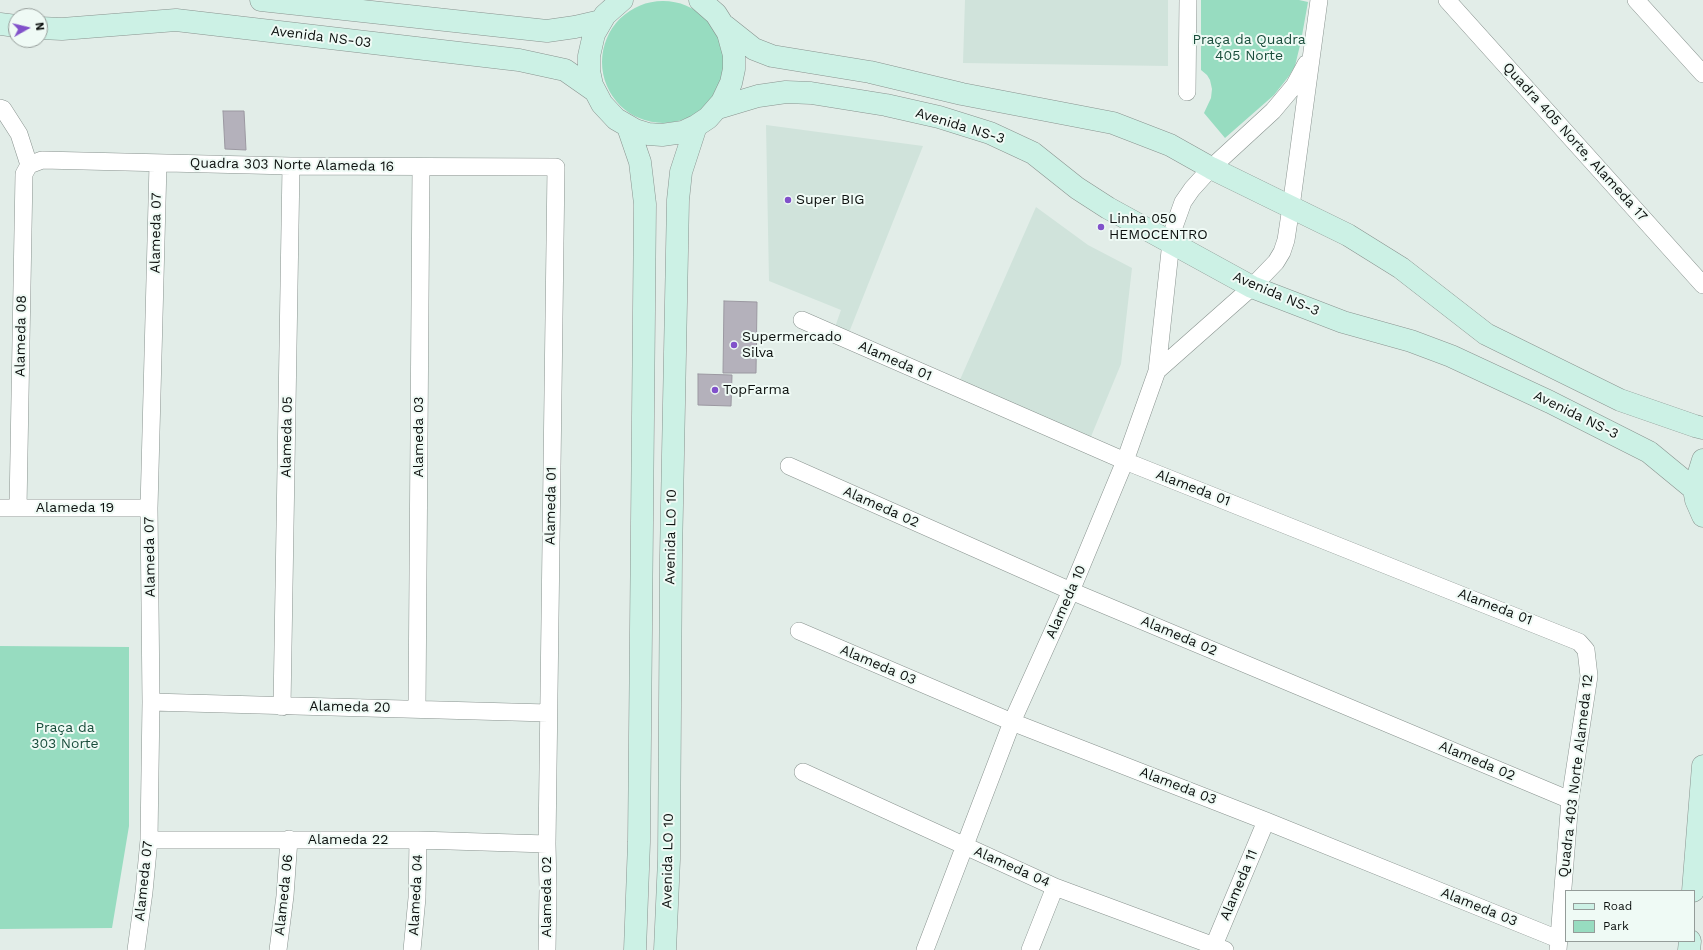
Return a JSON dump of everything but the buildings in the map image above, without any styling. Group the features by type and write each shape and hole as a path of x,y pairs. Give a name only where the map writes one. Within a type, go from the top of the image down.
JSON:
{"street":[{"path":"261,0 374,6 548,31 601,21"},
{"name":"Avenida NS-3","path":"622,0 610,10 601,21 594,34 589,56 590,78 595,92 611,115 628,127 641,132 662,135 683,132 708,118 718,108 729,90 734,69 733,47 725,26"},
{"name":"Avenida NS-3","path":"700,0 711,9 725,26 754,49 772,56 870,72 962,94 1113,124 1170,145 1210,168 1348,235 1401,268 1486,334 1620,400 1703,428"},
{"path":"1187,92 1188,0"},
{"path":"1157,371 1171,242 1174,227 1183,202 1210,168 1273,111 1286,96 1300,75 1311,51 1319,0"},
{"name":"Quadra 405 Norte, Alameda 17","path":"1447,0 1703,285"},
{"path":"1636,0 1703,74"},
{"name":"Avenida NS-03","path":"48,28 62,29 169,20 519,60 565,70 595,92"},
{"name":"Alameda 10","path":"925,950 1012,722 1071,591 1125,461 1157,371 1252,287 1276,262 1282,252 1286,240 1292,207 1311,51"},
{"name":"Avenida NS-3","path":"718,108 758,96 786,92 811,93 886,105 939,117 990,133 1033,153 1092,199 1252,287 1343,322 1411,342 1451,356 1550,402 1649,452 1694,489"},
{"path":"0,108 3,109 19,134 29,165"},
{"name":"Avenida LO 10","path":"665,950 668,874 671,556 678,200 682,172 696,126"},
{"name":"Avenida LO 10","path":"628,127 640,162 645,204 639,857 634,950"},
{"name":"Quadra 303 Norte Alameda 16","path":"29,165 42,160 158,164 292,166 556,167"},
{"name":"Alameda 07","path":"136,950 149,840 151,702 149,508 158,164"},
{"name":"Alameda 08","path":"18,508 24,174 29,165"},
{"name":"Alameda 05","path":"282,707 292,166"},
{"name":"Alameda 03","path":"417,708 421,167"},
{"name":"Alameda 01","path":"547,844 556,167"},
{"name":"Alameda 01","path":"802,320 1125,461 1573,638 1580,642 1586,650"},
{"path":"1703,460 1694,489 1696,500 1703,516"},
{"name":"Alameda 02","path":"789,466 1071,591 1570,800"},
{"name":"Alameda 19","path":"0,508 149,508"},
{"name":"Alameda 03","path":"799,631 1012,722 1266,820 1558,945"},
{"name":"Quadra 403 Norte Alameda 12","path":"1558,945 1570,800 1589,676 1586,650"},
{"name":"Alameda 20","path":"151,702 282,707 417,708 548,713"},
{"path":"1693,890 1703,766"},
{"name":"Alameda 04","path":"803,772 1055,887 1217,948"},
{"name":"Alameda 11","path":"1217,948 1266,820"},
{"name":"Alameda 06","path":"278,950 285,896 289,839"},
{"name":"Alameda 22","path":"149,840 418,840 547,844"},
{"name":"Alameda 04","path":"412,950 417,898 418,840"},
{"name":"Alameda 02","path":"547,844 547,950"},
{"path":"1030,950 1055,887"}],"shaded area":[{"path":"965,0 1168,0 1168,66 963,63"},
{"path":"766,125 923,146 848,335 834,330 841,310 769,281"},
{"path":"1036,207 1088,245 1132,268 1121,364 1090,439 959,382"}],"green space":[{"name":"Praça da Quadra 405 Norte","path":"1201,0 1299,0 1308,2 1295,66 1289,76 1274,95 1225,138 1204,113 1211,98 1212,89 1210,80 1201,70"},
{"path":"663,1 675,2 686,6 697,11 706,19 714,28 719,39 723,50 723,74 719,85 714,96 706,105 697,113 686,118 675,122 663,123 651,122 640,118 629,113 620,105 612,96 607,85 603,74 602,62 603,50 607,39 612,28 620,19 629,11 640,6 651,2"},
{"name":"Praça da 303 Norte","path":"0,646 129,647 129,826 112,928 0,929"}],"place":[{"name":"Super BIG","path":"788,200"},
{"name":"Linha 050 HEMOCENTRO","path":"1101,227"},
{"name":"Supermercado Silva","path":"734,345"},
{"name":"TopFarma","path":"715,390"}]}
